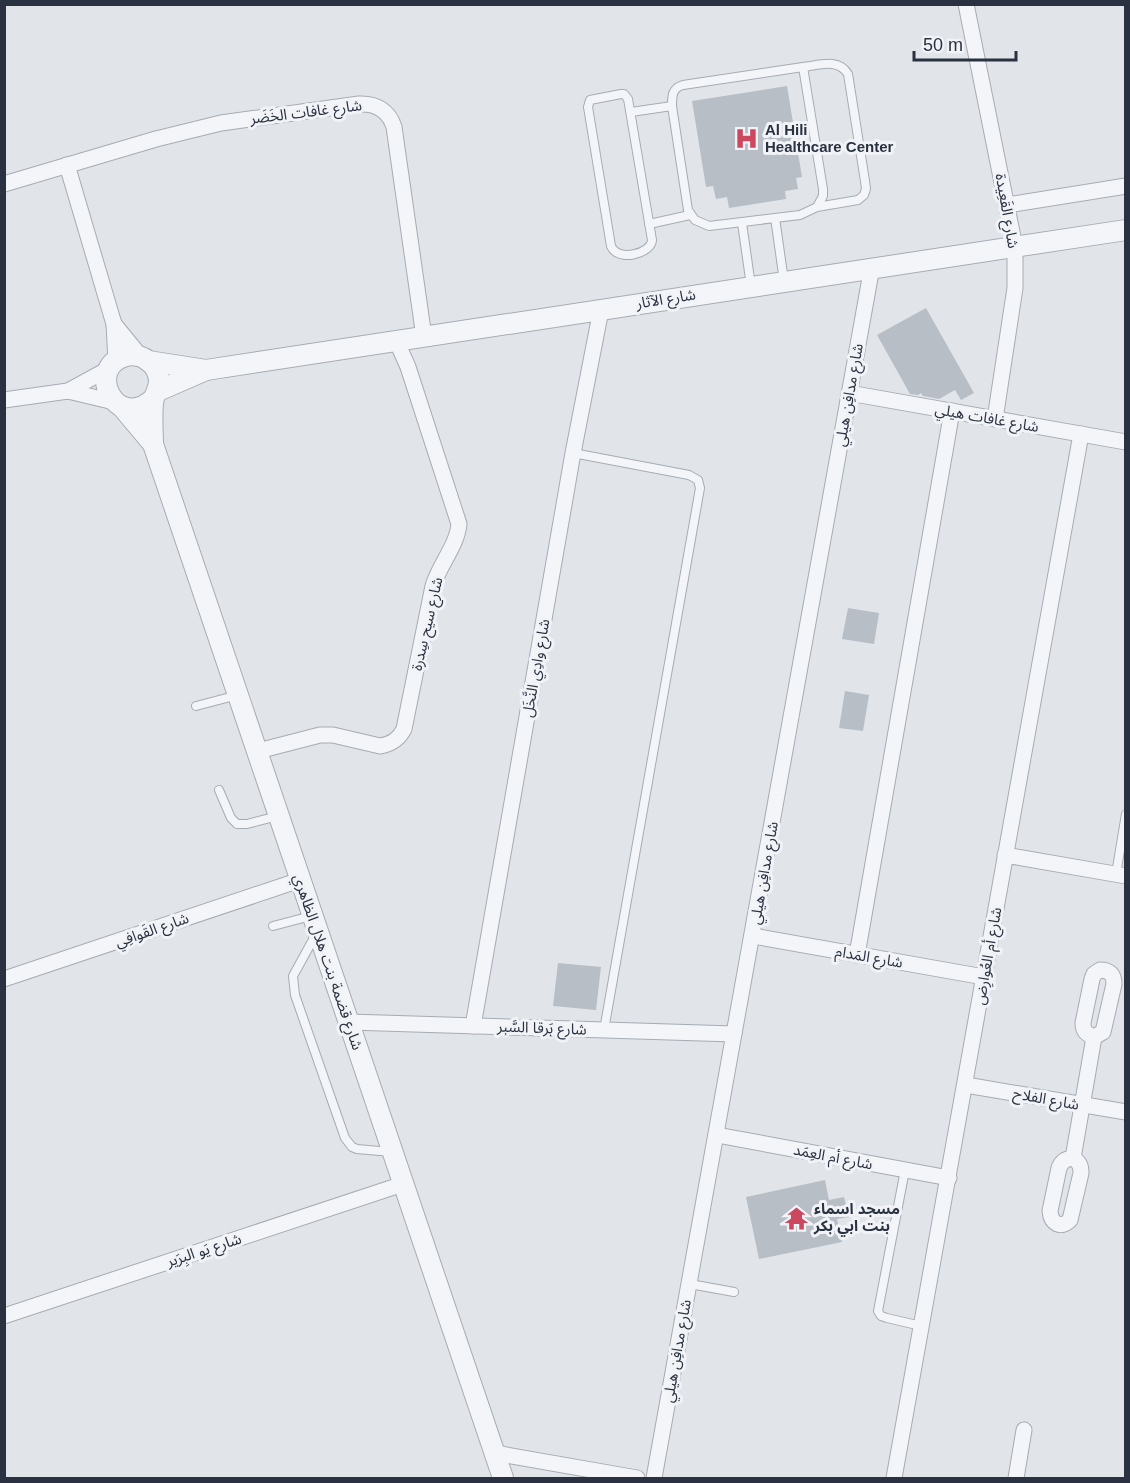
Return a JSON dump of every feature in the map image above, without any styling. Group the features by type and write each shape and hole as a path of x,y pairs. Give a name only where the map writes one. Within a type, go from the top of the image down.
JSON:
{"street":[{"name":"شارع القَعِيدة","path":"966,4 1015,247 1015,288 995,419"},
{"name":"شارع غافات الخَضَر","path":"4,184 221,123 359,104 378,107 388,116 394,127 424,337"},
{"path":"67,165 114,324 113,364 106,376 106,386 109,394 118,404"},
{"path":"1007,205 1125,186"},
{"name":"شارع الآثار","path":"156,394 206,370 1125,230"},
{"name":"شارع مدافِن هيلي","path":"654,1479 873,267"},
{"name":"شارع وادِي النَّخَل","path":"473,1026 573,453 601,310"},
{"path":"4,400 68,391 131,409 140,408 156,394 158,374 114,324"},
{"name":"شارع سيح سِدرة","path":"258,751 320,735 333,735 380,746 388,745 395,741 404,729 433,586 440,567 455,540 459,524 408,367 396,340"},
{"path":"68,391 124,357 145,359"},
{"name":"شارع الآثار","path":"145,359 206,370"},
{"name":"شارع غافات هيلي","path":"849,393 1125,442"},
{"name":"شارع قضمة بنت هلال الظاهري","path":"153,444 156,394"},
{"name":"شارع قضمة بنت هلال الظاهري","path":"118,404 153,444 503,1479"},
{"path":"857,954 952,411"},
{"name":"شارع أم العُوارِض","path":"894,1479 1081,434"},
{"path":"1005,855 1121,875"},
{"name":"شارع القَوافِي","path":"4,979 300,880"},
{"name":"شارع المَدام","path":"753,936 984,977"},
{"name":"شارع بَرقا السَّبر","path":"350,1023 734,1034"},
{"path":"1072,1158 1094,1037"},
{"name":"شارع الفلاح","path":"966,1085 1125,1113"},
{"name":"شارع أم العِمَد","path":"717,1135 949,1178"},
{"name":"شارع يَو البِرَير","path":"4,1316 403,1184"},
{"path":"1016,1479 1024,1430"},
{"path":"495,1453 637,1479"}],"lane":[{"path":"837,64 848,74 865,181 864,195 858,200 817,207 800,215 709,226 700,224 690,215 672,106 674,91 683,85 803,67 837,64"},
{"path":"803,67 823,189 823,196 817,207"},
{"path":"624,94 628,96 649,224 652,240 649,248 625,255 617,255 613,252 588,104 594,99 624,94"},
{"path":"630,112 672,106"},
{"path":"649,224 690,215"},
{"path":"775,218 784,281"},
{"path":"742,223 752,286"},
{"path":"573,453 688,475 698,480 700,488 604,1030"},
{"path":"196,706 239,695"},
{"path":"219,790 231,818 237,824 247,824 279,816"},
{"path":"1121,875 1125,814"},
{"path":"273,926 315,923 293,976 295,994 348,1143 357,1149 392,1152"},
{"path":"905,1170 878,1311 881,1316 921,1326"},
{"path":"690,1284 734,1292"}],"building":[{"name":"Al Hili Healthcare Center","path":"787,86 802,177 796,178 798,189 785,191 786,199 729,208 727,197 716,199 713,186 706,187 692,101"},
{"path":"926,308 974,393 961,400 955,390 939,399 923,396 921,393 910,394 877,335"},
{"path":"848,608 879,613 874,644 842,639"},
{"path":"845,691 869,695 863,731 839,728"},
{"path":"558,963 601,967 596,1010 553,1006"},
{"path":"825,1180 829,1200 844,1197 849,1217 837,1219 842,1242 759,1259 746,1197"}],"place":[{"name":"Al Hili Healthcare Center","path":"747,139"},
{"name":"مسجد اسماء بنت ابي بكر","path":"796,1218"}]}
